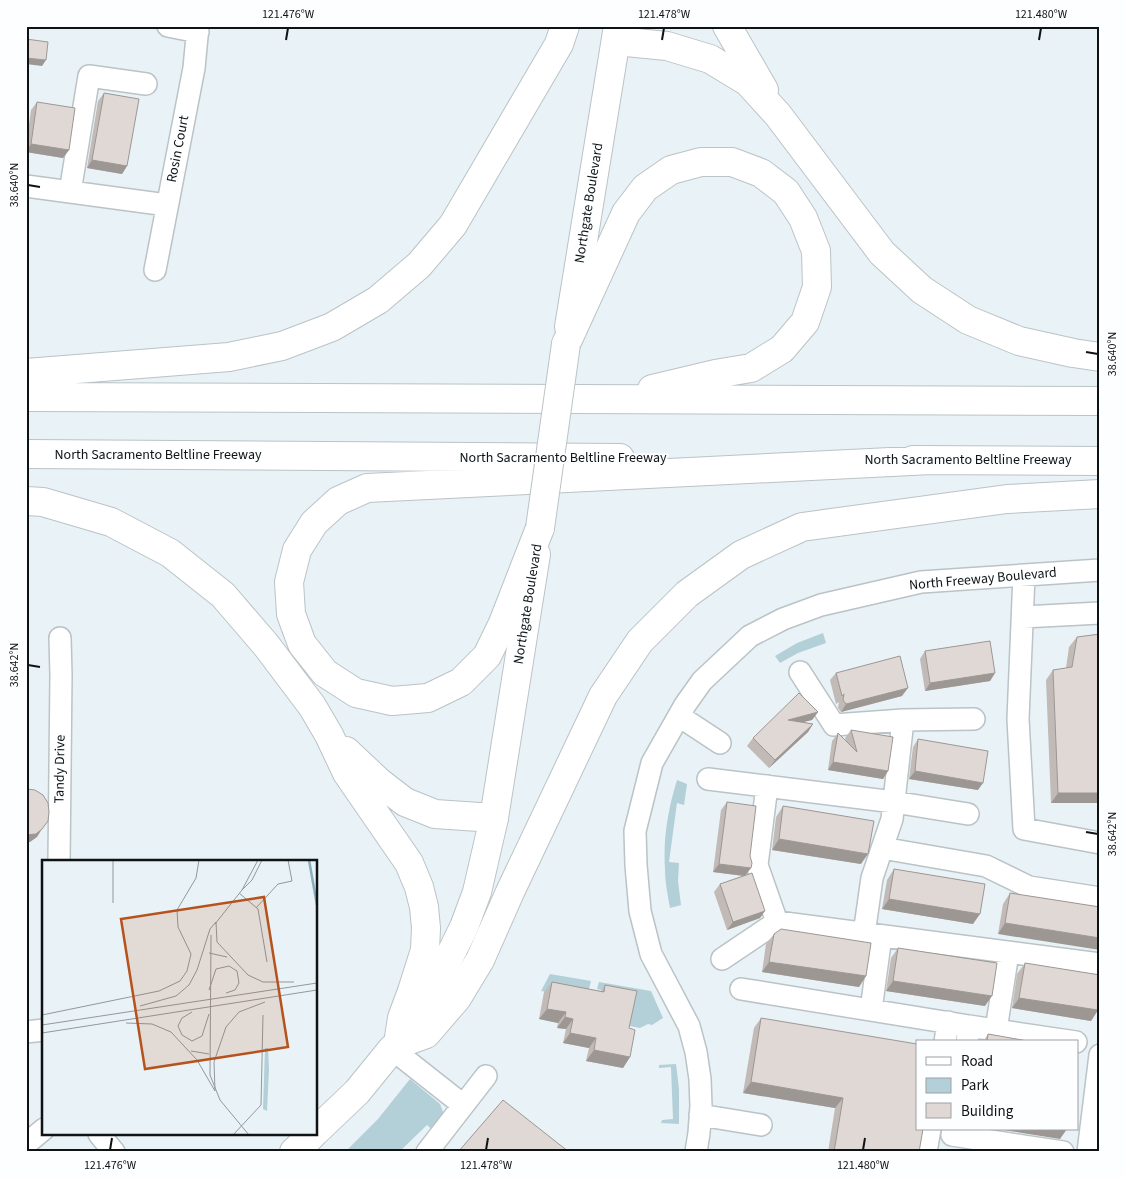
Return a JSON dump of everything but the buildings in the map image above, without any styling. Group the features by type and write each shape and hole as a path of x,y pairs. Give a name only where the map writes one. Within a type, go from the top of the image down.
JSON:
{"main road":[{"path":"26,373 229,357 282,346 332,327 378,300 419,265 453,225 558,44 565,26"},
{"path":"727,26 778,116"},
{"path":"617,33 710,59 748,82 778,116 882,253 922,290 968,320 1019,341 1100,357"},
{"name":"Northgate Boulevard","path":"318,1131 357,1092 395,1046 433,990 464,927 477,892 494,818 540,528 566,344 617,33"},
{"path":"566,344 626,213 645,188 671,170 700,162 732,162 761,173 786,192 804,218 816,251 817,288 805,322 782,349 751,368 715,374 605,400"},
{"path":"26,397 1100,401"},
{"name":"North Sacramento Beltline Freeway","path":"26,454 1100,461"},
{"path":"540,528 503,623 487,656 461,682 428,698 392,702 356,693 325,673 302,644 291,614 289,582 297,550 314,522 332,506 338,501 367,488 931,460"},
{"path":"395,1046 426,1034 457,998 480,960 602,696 640,641 687,594 741,555 802,527 1007,499 1100,494"},
{"path":"26,501 43,502 111,522 170,553 223,595 266,645 312,706 329,735 347,773 409,863 419,887 424,907 426,928 425,950 402,1018 395,1046"},
{"path":"329,735 380,782 405,802 435,814 494,818"}],"street":[{"path":"168,26 198,29"},
{"name":"Rosin Court","path":"155,270 194,68 198,29"},
{"path":"70,192 89,76 146,84"},
{"path":"26,186 167,205"},
{"name":"North Freeway Boulevard","path":"696,1152 701,1106 696,1052 689,1026 651,954 640,910 635,831 652,763 702,680 750,636 783,619 821,604 922,582 1100,570"},
{"path":"1024,575 1018,719 1024,829 1100,843"},
{"path":"1023,617 1100,613"},
{"name":"Tandy Drive","path":"59,860 60,638"},
{"path":"800,672 834,724 903,720 974,719"},
{"path":"679,716 720,743"},
{"path":"871,1010 872,878 892,819 903,720"},
{"path":"708,779 894,802 968,814"},
{"path":"767,786 758,865 777,922"},
{"path":"882,848 986,866 1029,887 1100,898"},
{"path":"722,959 777,922 1100,964"},
{"path":"996,1030 1008,952"},
{"path":"741,989 871,1010 946,1032 968,1034 996,1030 1064,1040"},
{"path":"26,1032 42,1030"},
{"path":"1078,1042 1100,1045"},
{"path":"395,1046 463,1105"},
{"path":"1088,1152 1100,1055"},
{"path":"427,1152 486,1076"},
{"path":"700,1115 761,1125"},
{"path":"926,1152 930,1130"},
{"path":"953,1130 952,1135 1063,1152"},
{"path":"26,1144 42,1131"},
{"path":"101,1136 114,1152"}],"green space":[{"path":"823,633 826,643 798,653 780,663 775,656 797,643"},
{"path":"677,780 687,784 684,805 677,803 669,862 679,863 678,881 681,905 670,908 666,879 665,847 669,813"},
{"path":"550,974 591,981 586,1000 541,991"},
{"path":"599,982 651,991 663,1018 652,1025 648,1024 640,1028 630,1026 607,991 597,989"},
{"path":"676,1064 679,1089 679,1124 661,1123 662,1120 673,1119 671,1067 659,1068 659,1065"},
{"path":"410,1079 440,1104 443,1116 433,1130 427,1125 399,1152 345,1152 378,1119"}]}
